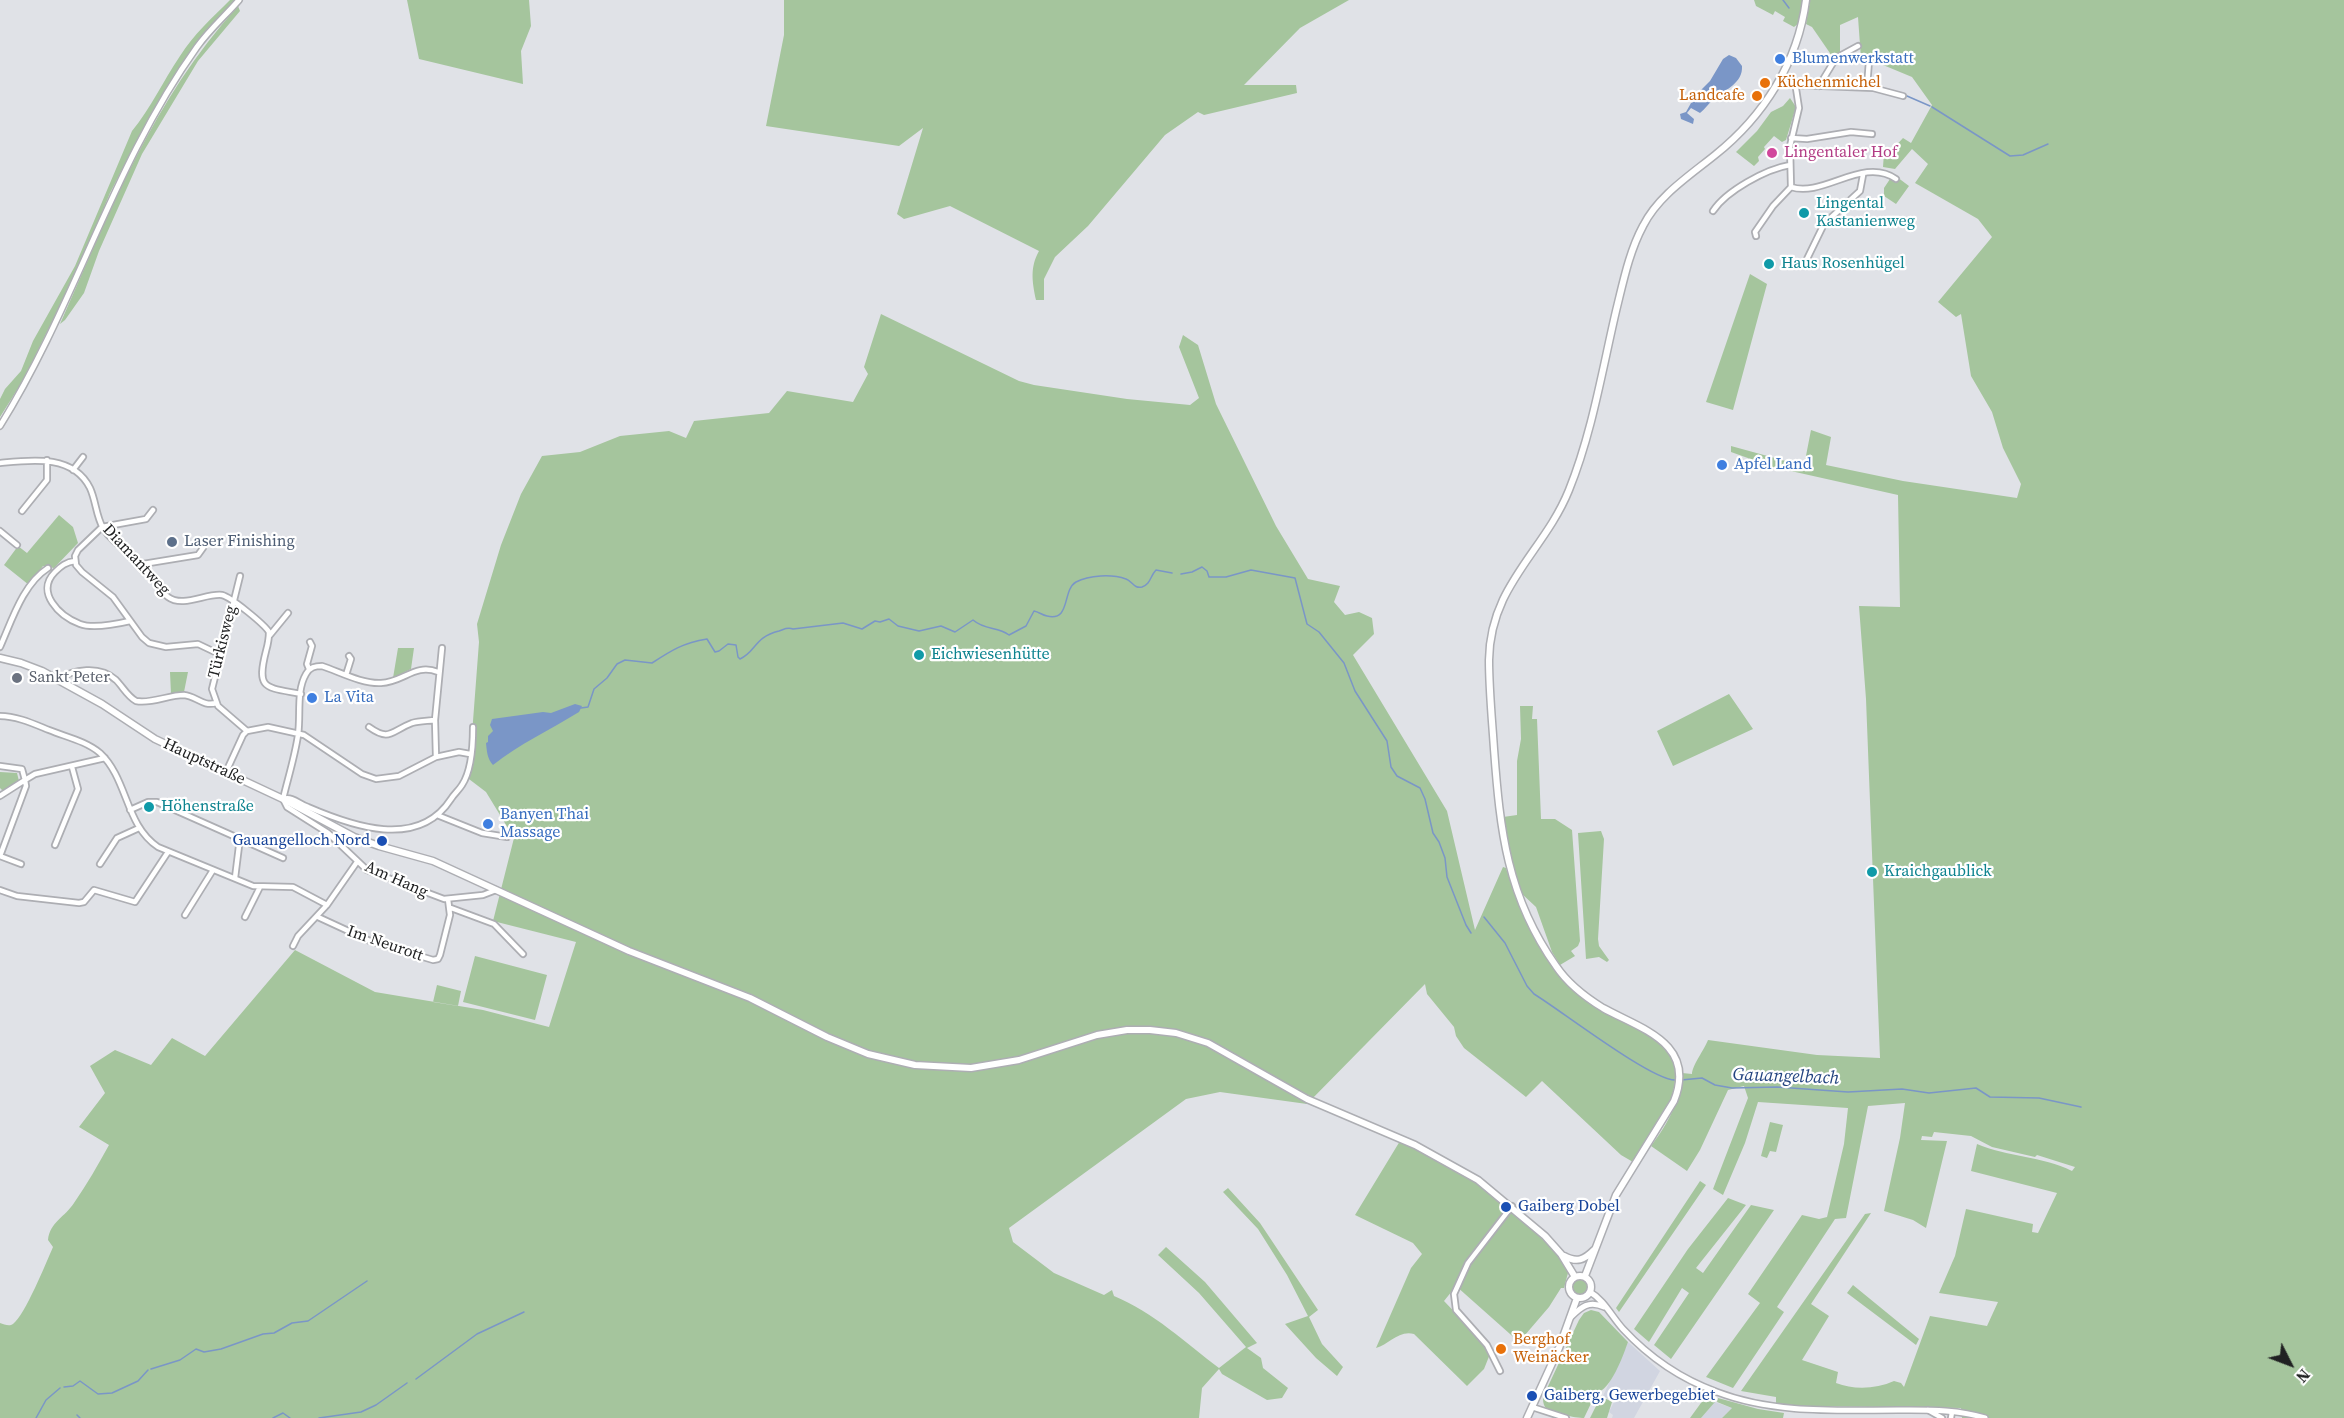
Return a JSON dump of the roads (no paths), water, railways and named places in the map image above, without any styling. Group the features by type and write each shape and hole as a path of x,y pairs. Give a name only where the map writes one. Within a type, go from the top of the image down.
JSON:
{"main road":[{"path":"1585,1276 1616,1195 1674,1101 1679,1086 1679,1070 1671,1051 1660,1039 1647,1029 1592,1001 1566,979 1543,946 1519,896 1509,870 1501,829 1490,672 1491,638 1506,590 1557,515 1581,458 1621,290 1643,226 1668,194 1727,145 1752,118 1784,75 1796,45 1806,0"},
{"name":"Hauptstraße","path":"0,658 33,667 102,704 154,739 283,799 366,842 433,861 629,951 750,998 850,1047 879,1057 915,1065 971,1068 1031,1057 1097,1035 1127,1030 1150,1030 1191,1037 1224,1051 1323,1107 1431,1152 1478,1180 1536,1227 1561,1254 1575,1276"},
{"path":"1561,1254 1572,1260 1581,1260 1596,1248"},
{"path":"1575,1276 1585,1276 1590,1282 1590,1292 1584,1297 1577,1298 1571,1294 1569,1283 1575,1276"},
{"path":"1527,1418 1556,1357 1577,1298"}],"street":[{"path":"0,426 45,347 135,147 197,47 239,0"},
{"path":"1819,86 1836,58 1858,46"},
{"path":"1867,87 1869,61"},
{"path":"1784,75 1796,85 1867,87 1888,90 1903,96"},
{"path":"1756,236 1755,232 1763,219 1791,187 1791,138 1799,108 1796,85"},
{"path":"1791,138 1807,139 1851,132 1872,135"},
{"path":"1713,212 1719,203 1753,180 1790,165"},
{"path":"1791,187 1813,188 1842,177 1883,172 1896,179"},
{"path":"1806,261 1822,226 1860,191 1863,175"},
{"path":"0,463 47,460 73,470 83,457"},
{"path":"22,512 47,480 47,460"},
{"name":"Diamantweg","path":"73,470 90,489 102,526 114,541 143,564 165,594 173,600 221,595 233,602"},
{"path":"153,510 146,519 102,526 78,550 75,561 82,572 113,597 142,637 155,646 198,644 219,654"},
{"path":"0,531 17,545"},
{"path":"143,564 198,555 203,548"},
{"path":"75,561 64,564 49,579 46,589 52,603 74,621 84,625 130,621"},
{"path":"0,647 29,586 48,568"},
{"name":"Türkisweg","path":"240,576 212,686 216,703 225,714 247,730"},
{"path":"233,602 266,627 270,635"},
{"path":"288,613 270,635 261,669 262,679 268,686 301,694"},
{"path":"310,642 312,646 309,669 301,694 299,733 283,799 292,798 347,824 372,829 403,830 418,826 437,815 448,804 466,777 470,766 473,727"},
{"path":"436,757 435,720 442,648"},
{"path":"346,675 351,659 349,656"},
{"path":"309,669 318,666 377,683 397,680 425,668 438,672"},
{"path":"57,680 73,672 94,671 108,674 139,702 184,695 207,704 216,703"},
{"path":"0,716 26,721 85,744 105,758 114,771 139,828 152,843 168,852 260,887 293,887 327,905"},
{"path":"369,727 388,736 412,723 435,720"},
{"path":"226,772 247,730 268,727 299,733 311,738 362,774 376,779 399,776 436,757 459,752 470,754"},
{"path":"0,796 35,774 105,758"},
{"path":"0,766 22,769 25,780 26,786 0,856 21,864"},
{"path":"55,845 78,789 72,766"},
{"name":"Am Hang","path":"283,799 287,807 328,833 368,870 434,897 448,899 483,894 497,889"},
{"path":"130,810 154,801 283,858"},
{"path":"437,815 482,833 507,837"},
{"path":"100,864 117,838 139,828"},
{"path":"236,878 240,838"},
{"path":"0,890 17,896 79,903 84,902 94,890 135,902 168,852"},
{"path":"293,946 298,936 318,917 357,862"},
{"path":"185,915 213,870"},
{"path":"245,917 260,887"},
{"name":"Im Neurott","path":"318,917 370,941 433,960 438,959 440,955 450,908 448,899"},
{"path":"450,908 494,924 523,954"},
{"path":"1500,1371 1487,1344 1456,1310 1454,1294 1467,1264 1512,1206"},
{"path":"1590,1292 1599,1298 1635,1341 1666,1366 1695,1383 1734,1398 1759,1404 1802,1409 1928,1410 1984,1418"},
{"path":"1570,1318 1586,1305 1601,1306 1608,1310"},
{"path":"1533,1407 1566,1418"},
{"path":"1928,1410 1942,1418"}],"water":[{"path":"1729,55 1736,58 1742,66 1742,72 1737,81 1700,113 1691,108 1687,113 1694,119 1693,124 1681,119 1680,114 1686,112 1691,103 1698,99 1702,89 1710,81 1723,59"},
{"path":"575,704 582,706 579,712 493,765 486,743 493,731 490,725 492,719 543,712 551,713"}],"waterway":[{"path":"1783,0 1789,8"},
{"path":"1907,96 1930,106"},
{"path":"1932,107 2010,156 2023,155 2048,144"},
{"name":"Gauangelbach","path":"1181,574 1202,567 1207,571 1209,577 1226,577 1251,570 1295,578 1307,624 1319,632 1344,663 1355,691 1387,741 1391,767 1397,776 1420,788 1433,833 1445,858 1447,877 1471,933"},
{"name":"Gauangelbach","path":"581,708 588,707 594,689 607,678 617,664 625,660 652,663 678,648 707,639 715,652 728,644 736,645 740,659 765,637 788,628 843,623 862,629 875,621 889,619 898,626 919,631 941,626 955,632 973,620 982,626 1000,630 1009,635 1026,626 1034,611 1055,617 1060,614 1072,586 1081,580 1114,576 1142,587 1147,584 1156,570 1172,573"},
{"name":"Gauangelbach","path":"1484,917 1505,943 1527,986 1534,994 1628,1058 1648,1070 1676,1080"},
{"name":"Gauangelbach","path":"1681,1080 1702,1078 1715,1085 1732,1088 1777,1087 1848,1092 1902,1089 1929,1093 1976,1088 1990,1097 2039,1098 2081,1107"},
{"path":"151,1369 180,1360 196,1349 204,1352 221,1349 263,1334 274,1333 292,1323 308,1321 367,1281"},
{"path":"416,1379 477,1334 524,1312"},
{"path":"64,1387 73,1386 80,1381 98,1394 112,1393 138,1381 148,1370"},
{"path":"319,1418 361,1412 376,1405 407,1383"},
{"path":"36,1418 46,1400 60,1388"},
{"path":"273,1418 283,1413 290,1418"},
{"path":"77,1415 80,1418"}],"place":[{"name":"Blumenwerkstatt","path":"1780,59"},
{"name":"Küchenmichel","path":"1765,83"},
{"name":"Landcafe","path":"1757,96"},
{"name":"Lingentaler Hof","path":"1772,153"},
{"name":"Lingental Kastanienweg","path":"1804,213"},
{"name":"Haus Rosenhügel","path":"1769,264"},
{"name":"Apfel Land","path":"1722,465"},
{"name":"Laser Finishing","path":"172,542"},
{"name":"Eichwiesenhütte","path":"919,655"},
{"name":"Sankt Peter","path":"17,678"},
{"name":"La Vita","path":"312,698"},
{"name":"Höhenstraße","path":"149,807"},
{"name":"Banyen Thai Massage","path":"488,824"},
{"name":"Gauangelloch Nord","path":"382,841"},
{"name":"Kraichgaublick","path":"1872,872"},
{"name":"Gaiberg Dobel","path":"1506,1207"},
{"name":"Berghof Weinäcker","path":"1501,1349"},
{"name":"Gaiberg, Gewerbegebiet","path":"1532,1396"}]}
